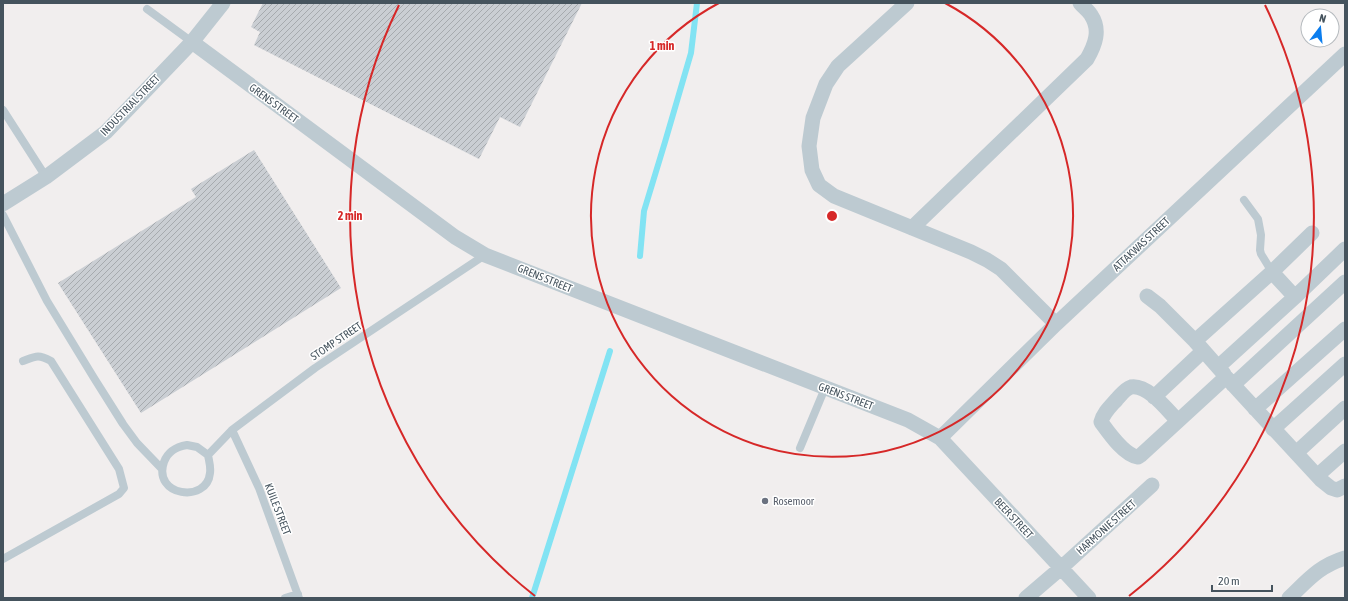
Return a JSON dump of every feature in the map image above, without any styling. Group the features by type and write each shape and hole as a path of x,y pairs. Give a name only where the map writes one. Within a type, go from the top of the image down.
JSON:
{"street":[{"name":"INDUSTRIAL STREET","path":"3,204 46,177 106,132 192,42 223,3"},
{"path":"907,3 838,66 826,84 813,118 809,146 812,170 819,185 834,196 971,252 987,260 1001,269 1056,324"},
{"path":"912,228 1087,59 1094,47 1096,36 1095,25 1091,15 1080,3"},
{"name":"GRENS STREET","path":"192,42 455,237 485,255 908,420 940,438"},
{"name":"ATTAKWAS STREET","path":"940,438 1056,324 1345,54"},
{"path":"1154,397 1199,346 1312,233"},
{"path":"1226,376 1296,297 1345,249"},
{"path":"1272,272 1296,297"},
{"path":"1178,421 1146,390 1131,387 1125,390 1104,414 1101,422 1111,436 1130,454 1138,457 1178,421 1226,376 1345,282"},
{"path":"1147,296 1160,306 1199,346 1273,429 1331,488 1337,490 1345,486"},
{"path":"1255,409 1345,329"},
{"path":"1273,429 1345,364"},
{"path":"1296,453 1345,408"},
{"name":"BEER STREET","path":"940,438 1089,598"},
{"path":"1318,475 1345,451"},
{"name":"HARMONIE STREET","path":"1026,598 1152,485"},
{"path":"1289,598 1316,572 1331,562 1345,558"}],"lane":[{"path":"147,9 192,42"},
{"path":"3,110 46,177"},
{"path":"1244,200 1258,218 1262,235 1260,250 1261,254 1272,272"},
{"path":"3,215 47,301 94,378 137,443 162,469 164,478 171,488 184,494 198,491 206,484 210,474 208,455 197,447 187,445 176,447 167,455 162,469"},
{"name":"STOMP STREET","path":"208,455 232,430 316,368 485,255"},
{"path":"3,559 119,494 124,488 119,469 51,361 43,357 36,356 23,361"},
{"path":"800,448 825,388"},
{"name":"KUILE STREET","path":"232,430 259,488 299,596"},
{"path":"285,598 299,596"}],"building":[{"path":"263,3 582,3 520,127 500,117 479,159 254,45 260,32 251,27"},
{"path":"254,150 341,288 141,413 58,283 196,197 191,189"}],"waterway":[{"path":"640,256 644,211 691,53 697,3"},
{"path":"532,598 610,351"}],"place":[{"name":"Rosemoor","path":"765,501"}]}
